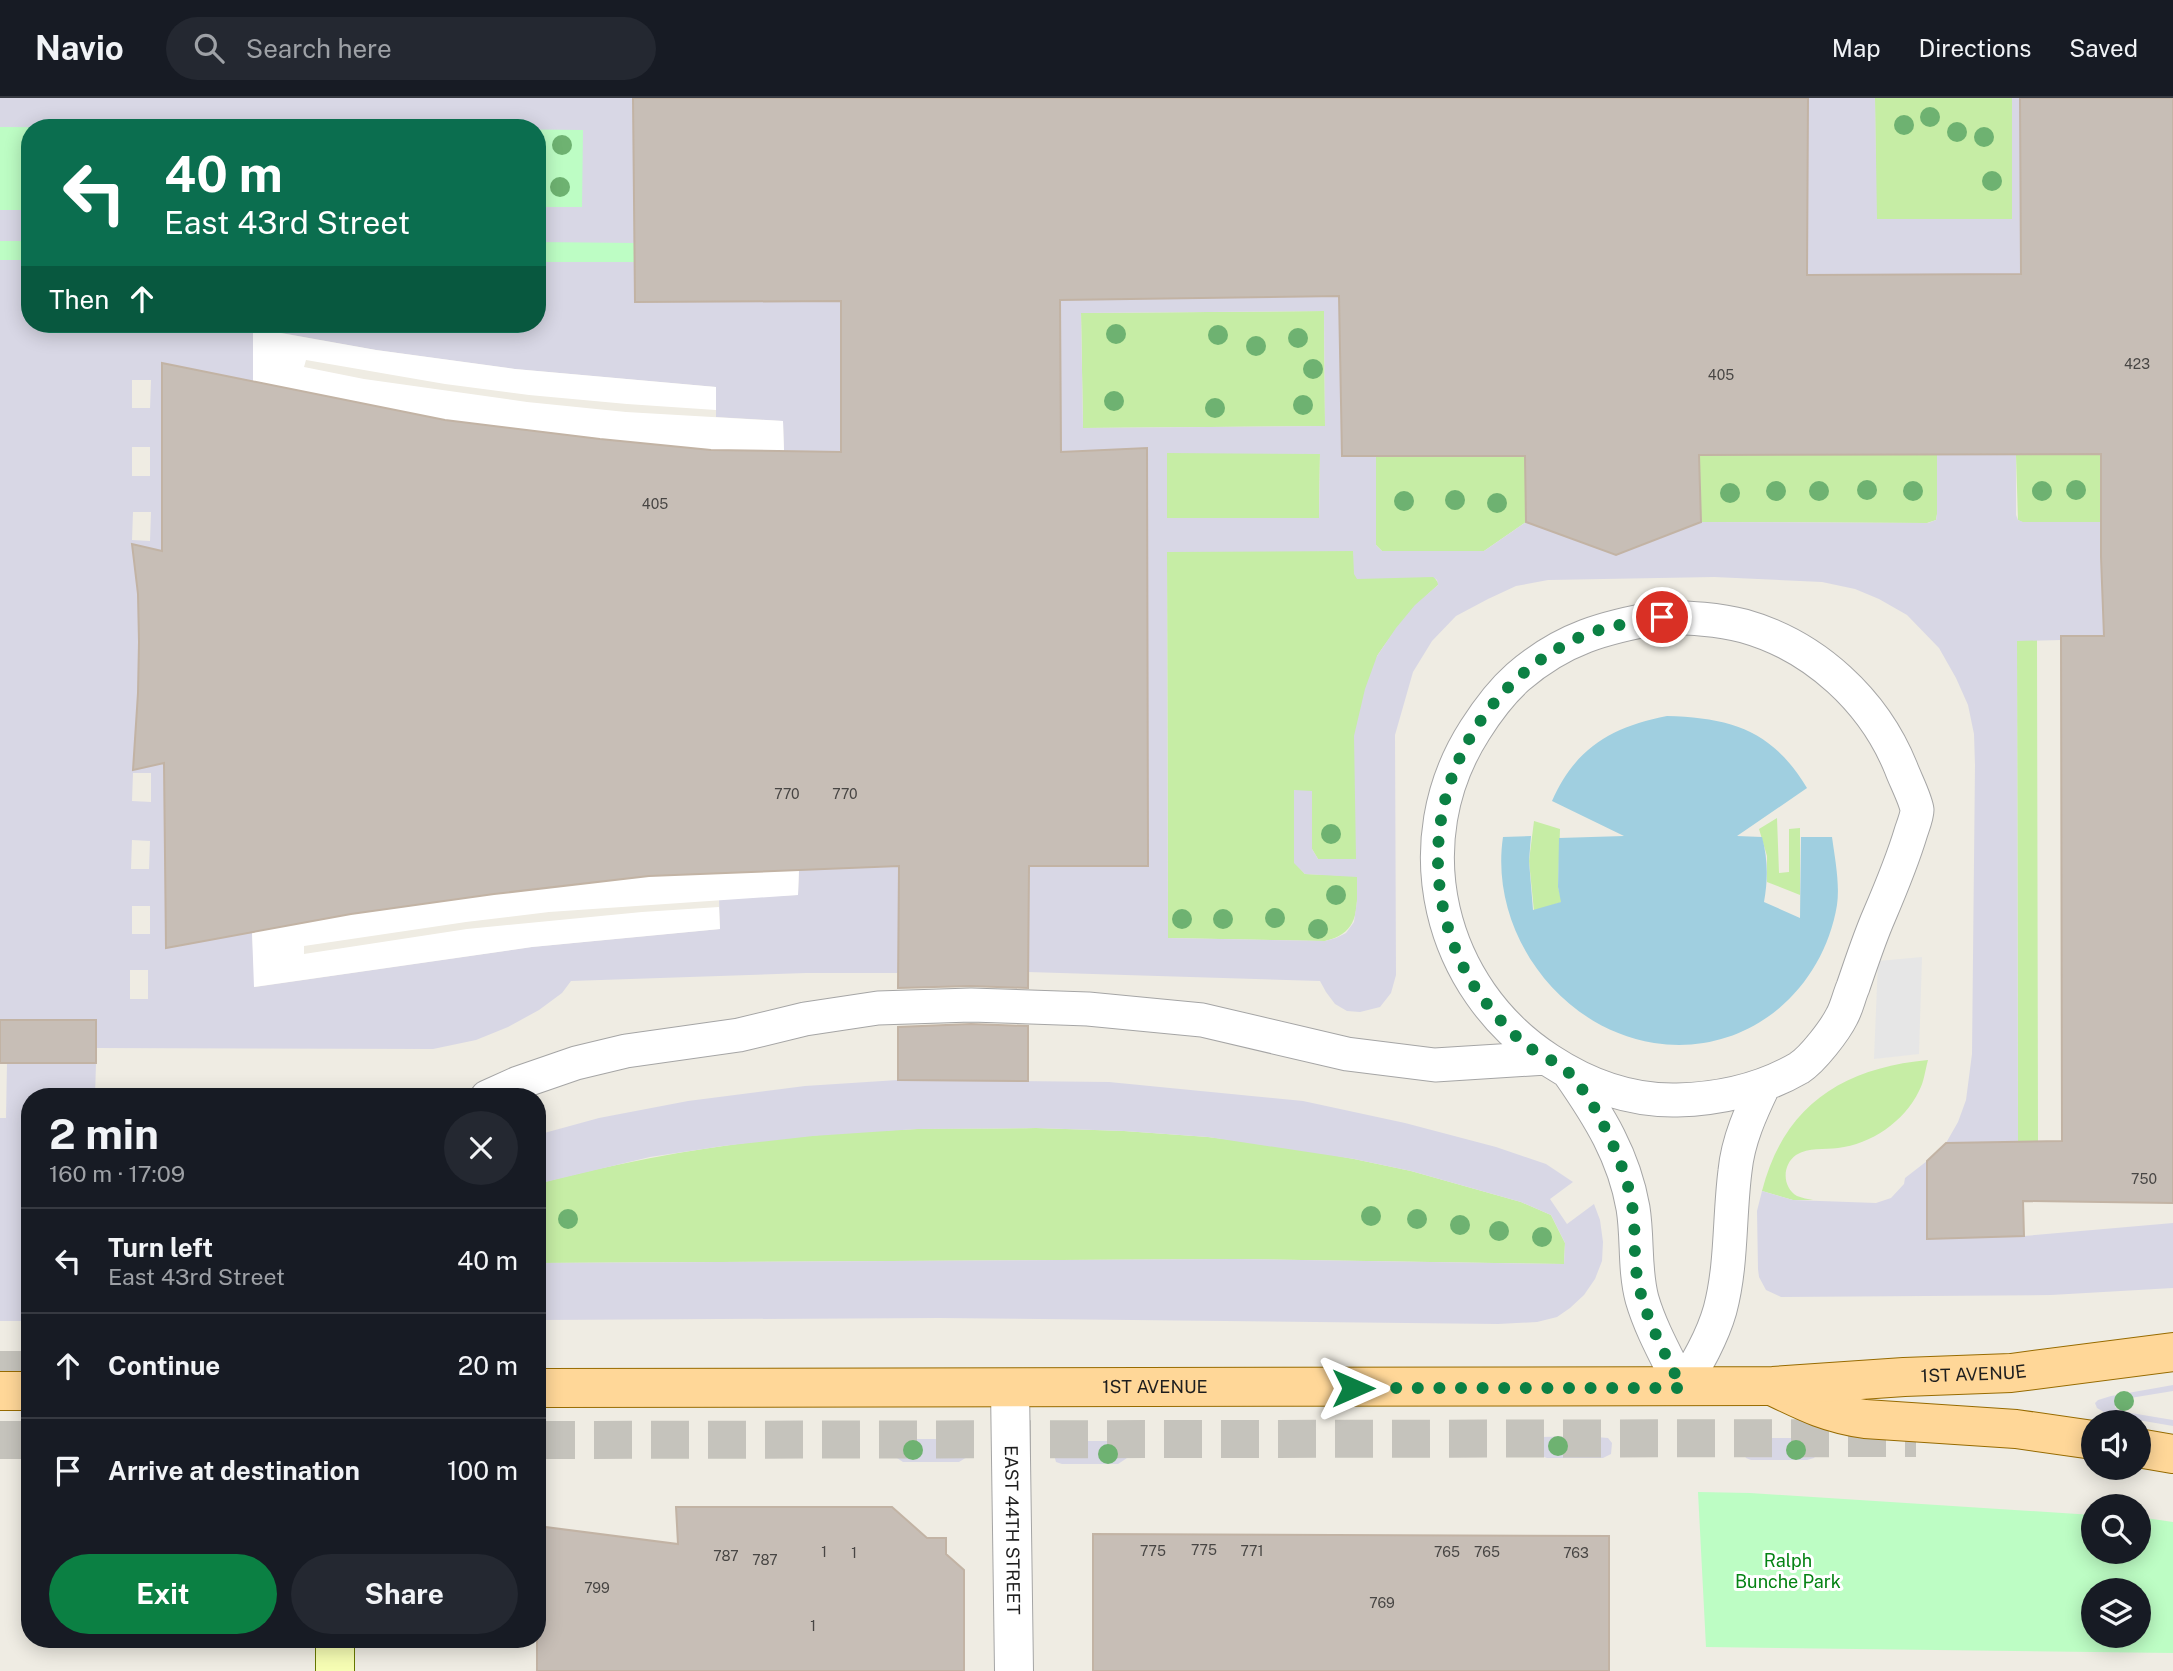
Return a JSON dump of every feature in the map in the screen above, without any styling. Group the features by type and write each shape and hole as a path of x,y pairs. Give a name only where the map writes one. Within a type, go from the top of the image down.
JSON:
{"main road":[{"name":"1ST AVENUE","path":"546,1388 1773,1386 2011,1373 2173,1352"},
{"name":"1ST AVENUE","path":"1773,1386 1820,1409 1843,1416 2016,1429 2081,1438"},
{"path":"0,1391 21,1391"},
{"path":"2151,1450 2173,1454"},
{"path":"335,1648 335,1671"}],"street":[{"name":"EAST 44TH STREET","path":"1010,1388 1014,1671"}],"lane":[{"path":"1662,617 1703,618 1745,627 1784,641 1816,660 1845,684 1870,711 1894,750 1917,811 1900,869 1876,922 1842,1016 1803,1066 1764,1085 1722,1096 1671,1100 1639,1097 1602,1088 1557,1066 1525,1044 1487,1005 1466,972 1446,924 1437,866 1438,836 1442,809 1464,748 1489,707 1517,678 1544,658 1581,637 1616,625 1662,617"},
{"path":"507,1088 576,1063 626,1051 739,1035 805,1019 891,1007 971,1005 1088,1009 1202,1020 1347,1054 1434,1065 1557,1066 1598,1114 1619,1158 1633,1208 1637,1277 1643,1301 1651,1326 1682,1388"},
{"path":"1682,1388 1705,1349 1720,1312 1728,1271 1735,1169 1746,1123 1764,1085"}],"green space":[{"path":"0,98 633,98 634,262 546,262 546,119 21,119 21,260 0,260"},
{"path":"1875,98 2012,98 2012,219 1876,219"},
{"path":"1324,311 1325,426 1083,428 1081,313"},
{"path":"1167,453 1320,453 1319,518 1167,518"},
{"path":"1937,454 1937,514 1936,520 1927,523 1701,522 1699,455"},
{"path":"2101,454 2101,522 2018,520 2016,455"},
{"path":"1376,456 1525,456 1526,522 1484,551 1382,551 1376,545"},
{"path":"1167,551 1354,551 1354,574 1434,577 1439,584 1405,618 1377,656 1356,860 1318,859 1312,849 1312,791 1294,791 1295,863 1305,874 1357,876 1354,917 1351,925 1337,937 1325,941 1168,938"},
{"path":"2017,640 2037,640 2038,1142 2018,1142"},
{"path":"1777,818 1779,873 1789,872 1789,829 1800,828 1800,895 1767,882 1767,856 1759,829"},
{"path":"1534,821 1560,829 1558,887 1562,902 1534,911 1529,861"},
{"path":"1928,1060 1922,1084 1913,1102 1885,1130 1850,1146 1806,1151 1791,1159 1786,1170 1786,1182 1797,1196 1813,1200 1793,1200 1762,1191 1772,1161 1785,1135 1821,1096 1844,1082 1869,1072 1897,1064"},
{"path":"1036,1128 1124,1131 1208,1137 1289,1147 1354,1159 1411,1171 1521,1202 1551,1215 1565,1243 1564,1264 1234,1259 546,1263 546,1182 678,1153 774,1139 918,1129"},
{"name":"Ralph Bunche Park","path":"1698,1492 2081,1514 2081,1564 2151,1564 2151,1519 2173,1522 2173,1653 1706,1647"}],"shaded area":[{"path":"0,98 633,98 634,243 546,242 546,207 582,207 583,130 546,130 546,119 21,119 21,127 0,127"},
{"path":"1808,98 1875,98 1877,219 2012,219 2012,98 2020,98 2021,274 1807,275"},
{"path":"0,210 21,210 21,241 0,241"},
{"path":"0,260 21,260 21,333 254,333 253,381 162,551 132,545 138,594 139,642 133,769 164,763 252,932 255,987 532,947 720,929 719,899 798,895 799,870 899,866 898,973 806,973 571,981 562,993 539,1010 508,1027 476,1040 433,1049 96,1048 50,1020 0,1020","holes":["132,380 151,380 150,408 132,408","132,447 150,447 150,476 132,476","133,512 151,512 150,541 132,540","133,773 151,773 151,802 132,801","132,840 150,841 149,869 131,869","132,906 150,906 150,934 132,934","130,970 148,970 148,999 130,999"]},
{"path":"546,262 634,262 635,302 841,301 841,452 784,451 783,421 716,417 716,387 515,369 376,350 282,333 546,333"},
{"path":"1339,296 1342,456 1376,456 1376,545 1382,551 1484,551 1526,522 1594,547 1633,549 1701,522 1928,523 1936,520 1937,514 1937,454 2016,455 2018,520 2101,522 2104,636 2061,636 2061,640 2017,641 2018,1142 1946,1143 1966,1100 1972,1054 1975,765 1974,734 1968,705 1939,648 1907,615 1855,589 1822,582 1714,577 1548,580 1516,586 1456,616 1432,641 1413,672 1395,735 1396,975 1391,993 1380,1007 1360,1012 1347,1011 1335,1004 1320,981 1028,972 1029,866 1148,866 1147,448 1061,452 1060,300","holes":["1324,311 1325,426 1083,428 1081,313","1167,453 1320,454 1319,518 1167,518","1353,551 1354,574 1357,579 1433,577 1437,580 1438,585 1415,605 1377,656 1365,689 1354,736 1356,859 1318,859 1312,849 1312,791 1294,790 1294,863 1305,874 1357,877 1354,922 1346,933 1336,938 1325,941 1168,938 1167,552"]},
{"path":"1922,957 1919,1054 1874,1059 1878,961"},
{"path":"7,1063 96,1063 95,1088 21,1088 21,1321 0,1321 0,1118 6,1118"},
{"path":"898,1080 1109,1082 1303,1101 1405,1123 1496,1147 1546,1164 1573,1182 1550,1199 1567,1224 1594,1204 1600,1220 1602,1261 1595,1279 1584,1295 1557,1317 1537,1322 1498,1324 939,1318 546,1320 546,1263 1234,1259 1564,1264 1565,1243 1551,1215 1521,1202 1411,1171 1354,1159 1208,1137 1036,1128 917,1129 813,1136 650,1157 546,1182 546,1133 599,1118 688,1101 805,1086"},
{"path":"1927,1161 1927,1200 2024,1236 2173,1223 2173,1288 2051,1295 1781,1297 1766,1290 1758,1269 1757,1211 1762,1191 1793,1200 1876,1203 1891,1198 1904,1184 1905,1178"},
{"path":"2173,1385 2173,1391 2118,1400 2115,1407 2118,1410 2097,1408 2095,1403 2098,1400"},
{"path":"2151,1416 2173,1420 2173,1426 2151,1422"},
{"path":"1541,1437 1608,1438 1612,1443 1611,1454 1603,1458 1547,1458 1542,1456 1537,1448"},
{"path":"1751,1438 1806,1438 1816,1443 1817,1454 1807,1460 1751,1460 1746,1458 1741,1448 1742,1442"},
{"path":"959,1439 967,1446 967,1457 959,1462 903,1462 892,1452 896,1441"},
{"path":"1062,1441 1118,1441 1126,1447 1127,1458 1118,1464 1062,1464 1056,1462 1053,1451 1054,1445"}],"water":[{"path":"1667,716 1711,720 1748,731 1780,753 1807,788 1737,836 1762,837 1767,870 1764,902 1800,918 1801,837 1832,837 1838,880 1837,905 1829,937 1815,966 1796,991 1774,1013 1747,1029 1718,1040 1687,1045 1654,1043 1620,1034 1588,1018 1561,996 1538,970 1520,940 1507,907 1502,872 1503,837 1531,836 1529,861 1533,910 1561,902 1558,887 1559,838 1624,836 1552,801 1562,782 1572,766 1598,742 1629,726"}],"pier":[{"path":"253,333 281,333 376,350 515,369 716,387 716,410 529,395 445,384 306,360 304,367 364,379 527,402 626,412 783,421 784,451 711,450 445,420 253,381"},
{"path":"799,870 798,895 549,912 304,946 304,954 467,929 719,907 720,929 532,947 254,987 252,932 351,914 649,876"}],"building":[{"path":"633,98 1808,98 1807,275 2021,274 2020,98 2173,98 2173,1203 2023,1201 2024,1236 1927,1239 1927,1161 1946,1143 2062,1141 2061,636 2104,636 2101,454 1699,455 1701,522 1616,555 1526,522 1525,456 1342,456 1339,296 1060,300 1061,452 1147,448 1148,866 1029,866 1028,988 898,988 899,866 649,876 351,914 166,948 164,763 133,770 139,642 138,594 132,544 162,551 162,363 445,420 711,450 841,452 841,301 635,302"},
{"path":"0,1020 96,1020 96,1063 0,1063"},
{"path":"971,1024 1028,1026 1028,1081 898,1080 898,1027"},
{"path":"676,1507 892,1507 927,1538 946,1538 946,1554 964,1570 964,1671 537,1671 537,1648 546,1648 546,1527 678,1544"},
{"path":"1093,1534 1609,1536 1609,1671 1093,1671"}],"tunnel":[{"path":"0,1370 21,1370"},
{"path":"546,1440 1916,1438"},
{"path":"0,1440 21,1440"}],"route":[{"path":"1353,1388 1682,1388 1651,1326 1643,1301 1637,1277 1633,1208 1619,1158 1598,1114 1569,1073 1525,1044 1487,1005 1466,972 1446,924 1437,866 1442,809 1451,779 1464,748 1489,707 1530,668 1581,637 1616,625 1662,617"}]}
